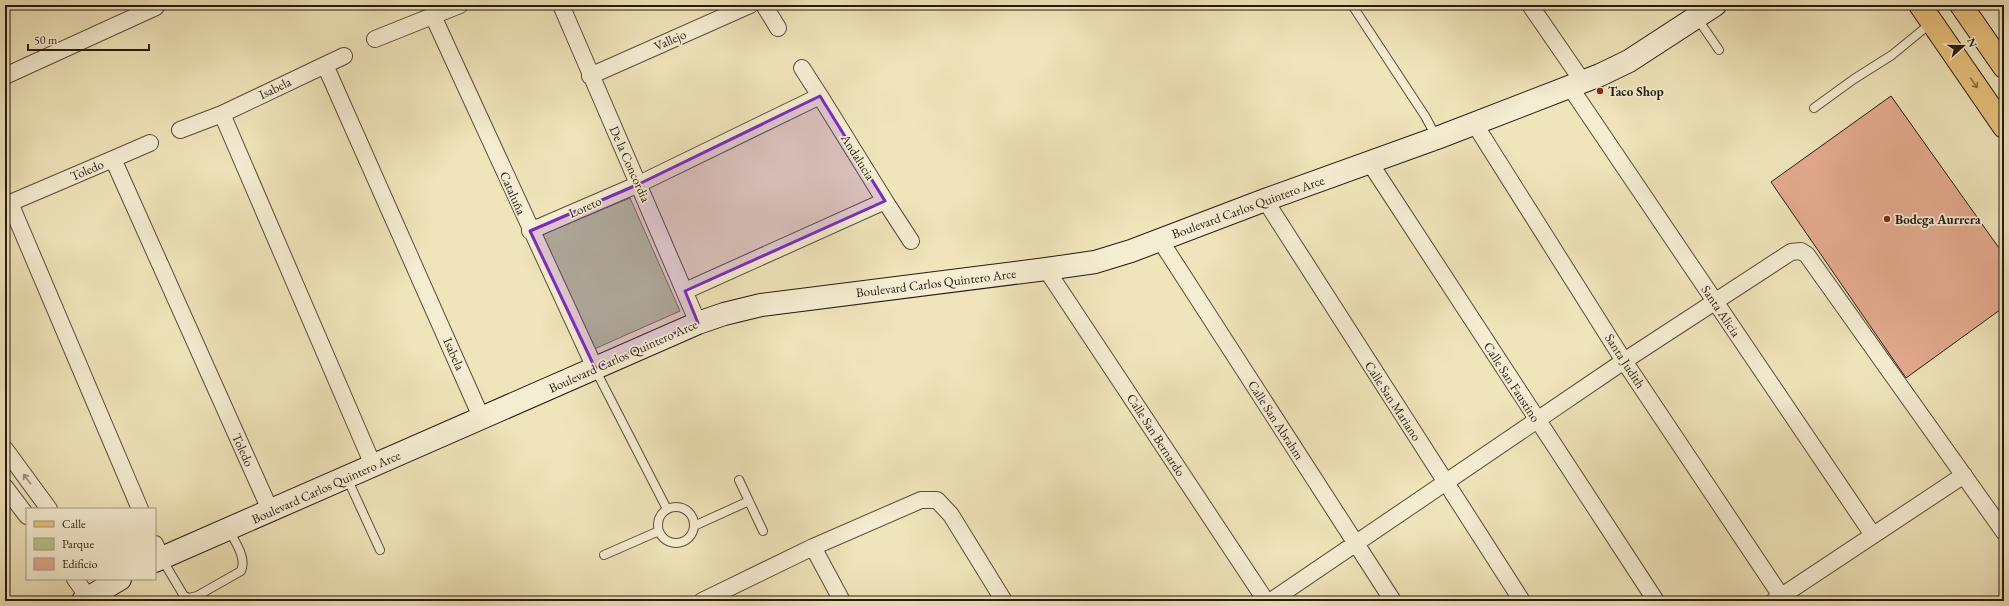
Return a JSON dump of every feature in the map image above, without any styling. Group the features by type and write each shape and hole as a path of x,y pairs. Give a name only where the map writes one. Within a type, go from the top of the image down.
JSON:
{"main road":[{"path":"1961,5 2004,67"},
{"path":"1926,14 2004,127"}],"street":[{"path":"375,39 460,5"},
{"name":"De la Concordia","path":"561,5 590,76 639,184 698,323"},
{"name":"Vallejo","path":"590,76 750,5"},
{"path":"764,5 778,28"},
{"name":"Santa Alicia","path":"1530,5 1577,84 1715,302 1873,535"},
{"path":"5,76 157,6"},
{"name":"Boulevard Carlos Quintero Arce","path":"157,554 271,512 373,465 698,323 724,314 761,305 1095,262 1131,252 1265,200 1370,163 1577,84 1629,60 1704,10"},
{"name":"Cataluña","path":"433,16 530,231 595,368"},
{"path":"325,65 344,56"},
{"name":"Isabela","path":"180,130 222,114 325,65 482,418"},
{"name":"Andalucia","path":"802,68 911,241"},
{"path":"639,184 820,96"},
{"path":"222,114 373,465"},
{"name":"Santa Judith","path":"1474,123 1624,360 1778,598"},
{"path":"113,159 150,143"},
{"name":"Toledo","path":"140,508 8,205 113,159 271,512"},
{"name":"Calle San Faustino","path":"1370,163 1536,420 1656,601"},
{"name":"Loreto","path":"530,231 639,184"},
{"name":"Calle San Mariano","path":"1265,200 1522,601"},
{"path":"685,291 886,201"},
{"name":"Calle San Abrahm","path":"1160,240 1393,601"},
{"path":"1271,601 1624,360 1791,252 1801,251 1807,255 2004,532"},
{"name":"Calle San Bernardo","path":"1046,269 1266,601"},
{"path":"5,449 48,508"},
{"path":"1778,598 1964,475"},
{"path":"5,487 26,515"},
{"path":"702,601 813,547 921,500 937,500 952,515 1004,601"},
{"path":"813,547 842,601"},
{"path":"77,580 100,588"}],"lane":[{"path":"1352,5 1425,116 1437,138"},
{"path":"1704,10 1719,50"},
{"path":"1814,108 1854,79 1892,55 1926,14"},
{"path":"595,368 667,509"},
{"path":"347,477 380,550"},
{"path":"739,480 763,531"},
{"path":"694,526 690,514 685,510 673,507 667,509 659,518 659,531 666,541 679,543 689,537 694,526 749,501"},
{"path":"157,554 184,596 189,598 197,596 241,571 244,565 241,555 228,529"},
{"path":"604,555 659,531"}],"highlighted area":[{"path":"820,96 885,201 685,291 698,323 595,368 530,231 639,184"}],"green space":[{"path":"630,198 680,311 592,350 539,236"}],"building":[{"name":"Bodega Aurrera","path":"1891,96 2004,255 2004,307 1906,378 1771,182"}],"place":[{"name":"Taco Shop","path":"1600,91"},
{"name":"Bodega Aurrera","path":"1887,219"}]}
